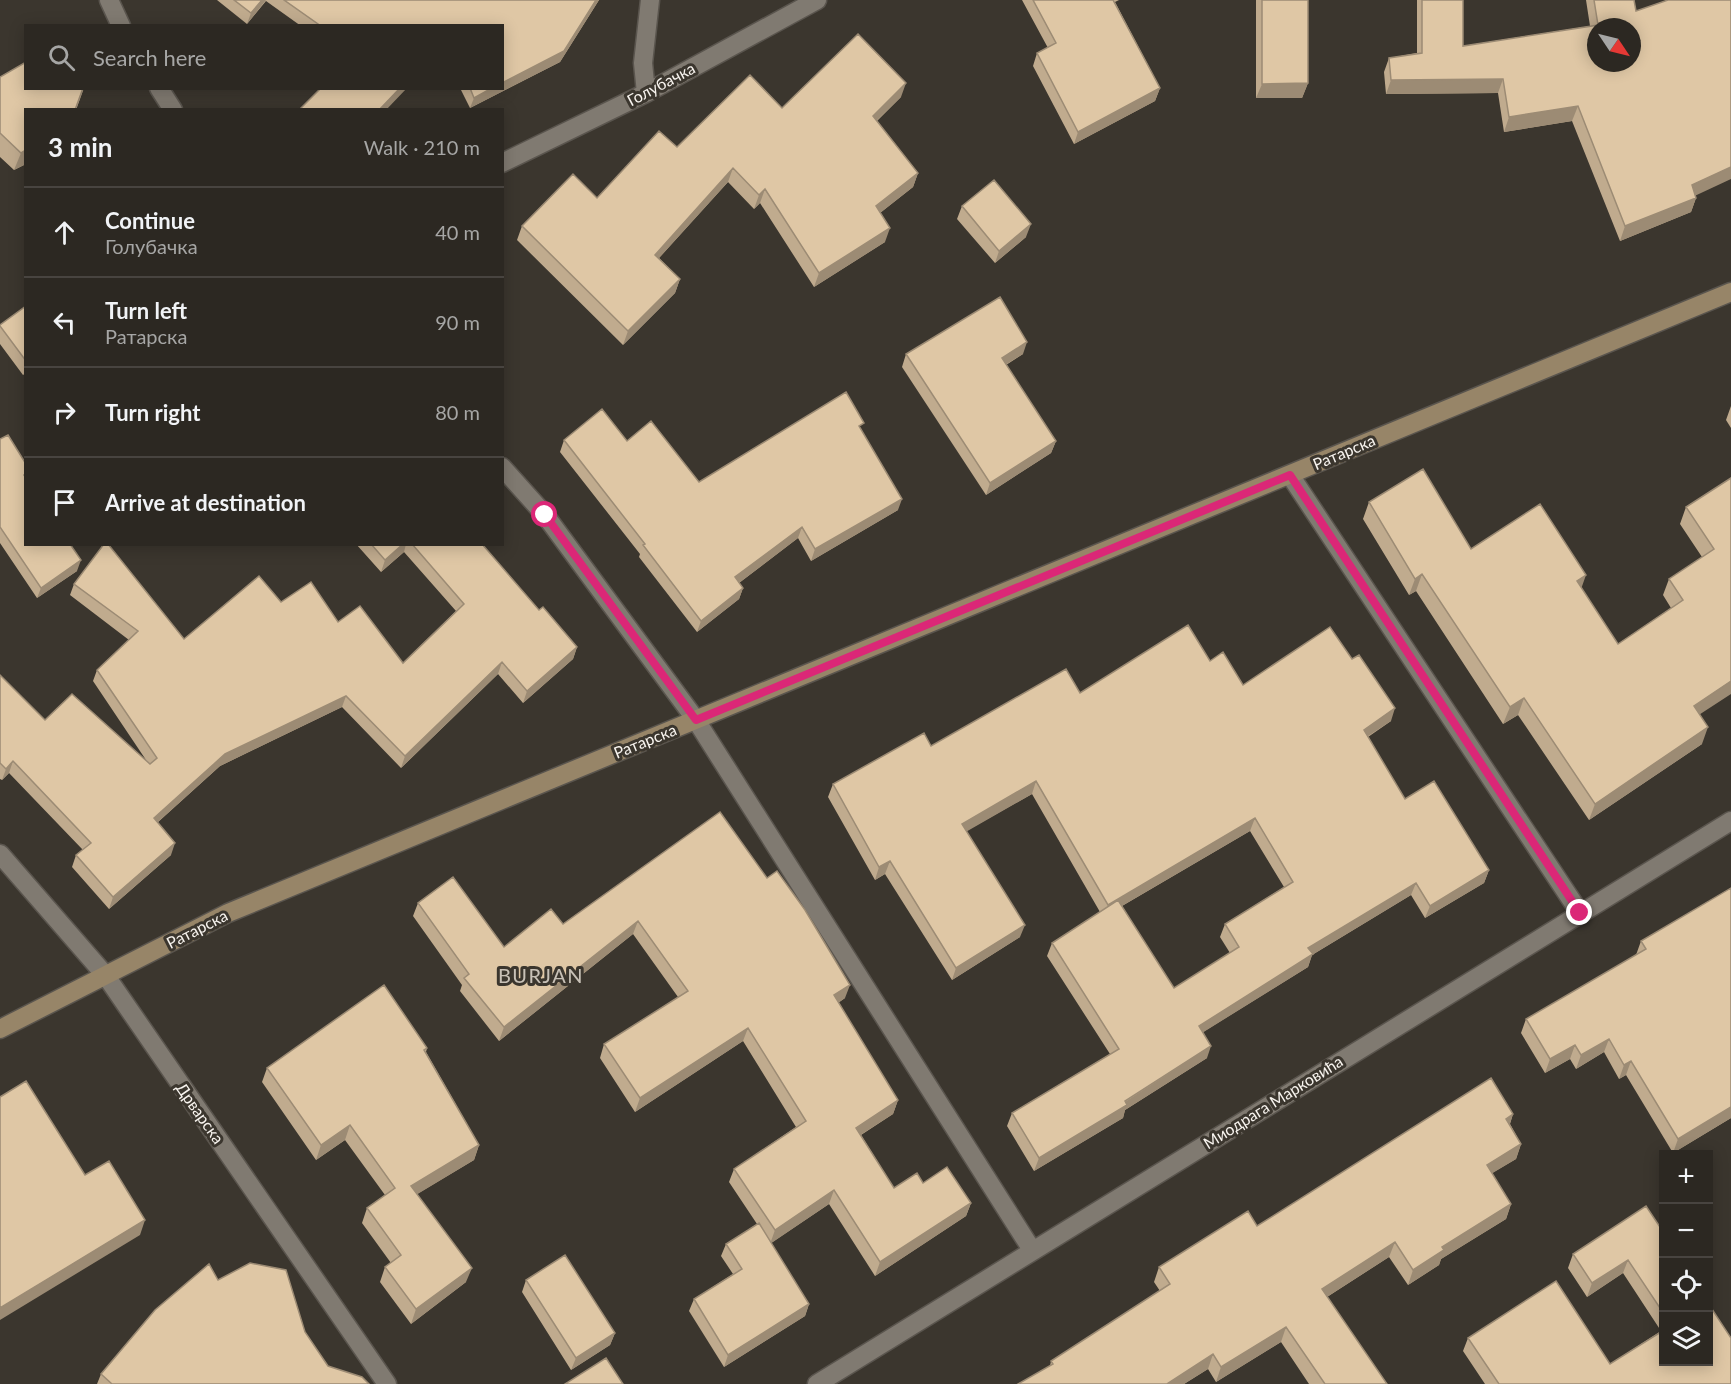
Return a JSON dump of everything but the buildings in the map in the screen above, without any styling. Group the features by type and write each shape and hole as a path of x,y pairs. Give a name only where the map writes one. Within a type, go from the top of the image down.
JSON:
{"street":[{"path":"108,0 120,24"},
{"path":"646,93 643,63 650,0"},
{"name":"Голубачка","path":"504,162 646,93 817,0"},
{"path":"160,90 172,108"},
{"name":"Ратарска","path":"0,1029 228,914 1731,292"},
{"path":"504,469 545,515 696,720 1032,1250"},
{"path":"1290,475 1580,913"},
{"name":"Миодрага Марковића","path":"817,1384 1731,821"},
{"name":"Дрварска","path":"0,854 106,976 387,1384"}],"district":[{"name":"BURJAN","path":"541,976"}],"route":[{"path":"545,515 696,720 1290,475 1580,913"}]}
